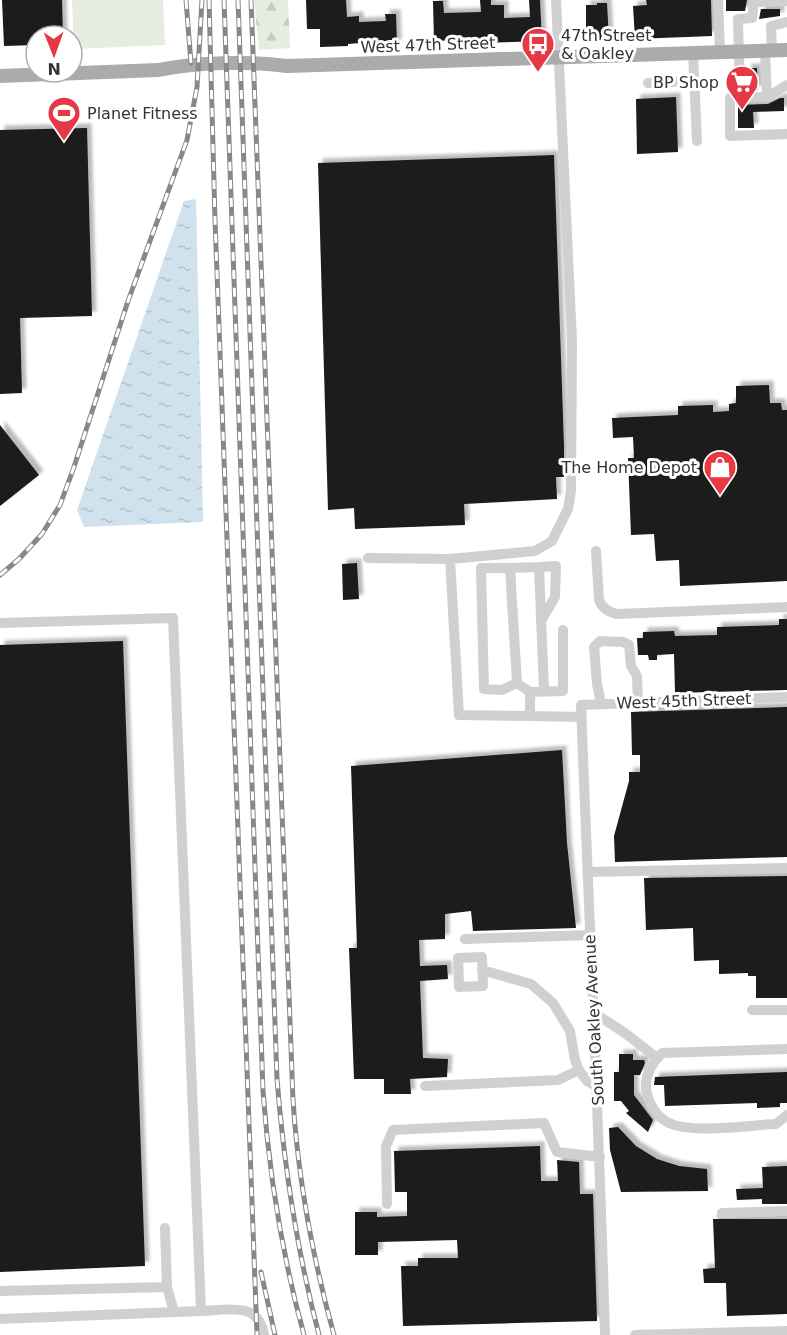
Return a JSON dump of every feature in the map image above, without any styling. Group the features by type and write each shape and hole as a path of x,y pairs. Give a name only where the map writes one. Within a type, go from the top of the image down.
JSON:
{"main road":[{"name":"West 47th Street","path":"0,76 267,63 287,66 787,50"}],"street":[{"path":"368,558 450,559 535,551 552,541 568,509 571,491 572,341 556,0"},
{"path":"717,0 720,52"},
{"path":"740,98 738,19 752,18 754,2 787,2"},
{"path":"766,97 771,26 787,22"},
{"path":"693,53 697,141"},
{"path":"648,83 694,81"},
{"path":"787,85 766,97 729,98 730,136 787,134"},
{"path":"596,551 599,600 610,612 617,614 787,607"},
{"path":"450,559 459,716 582,717"},
{"path":"517,683 502,690 484,689 481,568 556,566 555,597 541,621"},
{"path":"510,567 517,683"},
{"path":"539,567 544,691"},
{"path":"0,623 172,618 201,1311"},
{"path":"517,683 530,692 563,691 563,630"},
{"path":"601,704 594,647 600,641 623,642 629,645 631,666 637,676 638,703"},
{"path":"530,692 530,716"},
{"name":"West 45th Street","path":"581,705 787,697"},
{"name":"South Oakley Avenue","path":"581,705 598,1087 605,1335"},
{"path":"587,872 787,868"},
{"path":"465,939 590,935"},
{"path":"482,970 531,984 552,1004 570,1031 579,1070 587,1081 598,1087"},
{"path":"752,1010 787,1010"},
{"path":"594,1013 657,1058"},
{"path":"787,1049 662,1053 652,1062 645,1084 650,1104 658,1115 668,1123 689,1128 776,1124 787,1115"},
{"path":"424,1086 558,1080 579,1070"},
{"path":"387,1204 386,1146 393,1130 544,1123 557,1152 600,1157"},
{"path":"722,1213 787,1211"},
{"path":"165,1228 167,1287 174,1312"},
{"path":"0,1291 167,1287"},
{"path":"0,1319 242,1310 252,1313 260,1320 264,1333"},
{"path":"635,1335 787,1331"}],"green space":[{"path":"72,0 163,0 165,45 84,49 84,24 73,24"},
{"path":"254,0 288,0 290,48 259,50"}],"water":[{"path":"196,199 203,522 84,527 77,510 184,201"}],"building":[{"path":"2,0 62,0 63,24 24,24 24,45 4,46"},
{"path":"306,0 346,0 347,17 359,16 359,22 386,21 385,14 396,14 397,44 360,43 320,47 320,29 307,29"},
{"path":"480,0 491,0 491,5 504,5 504,18 530,17 529,0 540,0 542,41 482,43 482,39 434,41 433,1 443,1 444,13 481,12"},
{"path":"646,0 711,0 712,36 635,39 633,6 647,5"},
{"path":"726,0 747,0 745,11 726,11"},
{"path":"597,3 607,3 609,39 599,40 598,36 586,36 586,5 597,5"},
{"path":"761,9 780,9 780,16 759,19"},
{"path":"747,68 757,68 758,90 747,90"},
{"path":"676,97 678,152 637,154 636,99"},
{"path":"784,98 784,111 753,112 754,128 738,128 738,105 768,104"},
{"path":"87,128 92,316 20,318 22,393 0,394 0,130"},
{"path":"554,155 564,446 564,477 556,477 557,499 464,504 465,525 355,529 354,508 328,510 318,163"},
{"name":"The Home Depot","path":"769,385 770,403 781,403 782,410 787,410 787,581 680,586 679,560 656,561 654,534 631,535 628,458 634,458 633,437 613,438 612,418 678,415 678,406 713,405 713,412 729,411 729,404 736,403 736,386"},
{"path":"0,425 39,475 0,506"},
{"path":"357,563 359,599 343,600 342,564"},
{"path":"779,619 787,619 787,690 675,693 674,654 657,655 657,660 649,660 648,655 638,655 637,638 643,638 643,632 674,631 675,636 717,635 717,627 779,625"},
{"path":"123,641 145,1266 0,1272 0,645"},
{"path":"787,707 787,857 615,862 614,836 629,781 629,772 640,772 640,755 632,755 631,712"},
{"path":"562,750 567,843 576,928 473,931 471,911 445,914 445,939 419,940 420,966 447,965 448,979 420,981 423,1058 448,1059 447,1077 410,1079 411,1094 384,1094 384,1079 354,1079 349,948 357,948 351,766"},
{"path":"787,876 787,998 756,998 756,976 748,976 748,973 719,974 719,960 694,961 693,928 646,930 644,878"},
{"path":"619,1054 633,1054 633,1060 644,1060 640,1075 634,1075 634,1095 653,1120 648,1132 626,1113 629,1111 621,1101 614,1101 614,1072 619,1072"},
{"path":"787,1072 787,1103 780,1103 780,1107 757,1108 757,1103 665,1106 664,1085 654,1085 655,1077"},
{"path":"618,1127 636,1146 657,1159 679,1166 707,1169 708,1191 621,1192 610,1150 609,1128"},
{"path":"540,1146 541,1181 558,1181 557,1160 579,1162 580,1194 593,1194 597,1321 403,1326 401,1266 418,1266 418,1258 458,1258 457,1240 378,1242 378,1255 355,1255 355,1212 377,1212 377,1217 407,1216 407,1192 395,1192 394,1151"},
{"path":"787,1166 787,1204 762,1204 762,1199 737,1200 736,1189 763,1188 762,1167"},
{"path":"713,1219 787,1219 787,1314 727,1316 726,1283 704,1283 703,1269 715,1268"}],"railway":[{"path":"186,0 191,63"},
{"path":"0,575 19,559 42,534 60,505 74,467 128,301 187,140 197,87 202,0"},
{"path":"209,0 215,220 257,1335"},
{"path":"224,0 263,1091 278,1214 289,1275 304,1335"},
{"path":"238,0 277,1079 292,1208 319,1335"},
{"path":"251,0 293,1100 308,1218 319,1277 334,1335"},
{"path":"261,1272 275,1335"}],"place":[{"name":"47th Street & Oakley","path":"538,73"},
{"name":"BP Shop","path":"742,111"},
{"name":"Planet Fitness","path":"64,142"},
{"name":"The Home Depot","path":"720,496"}]}
